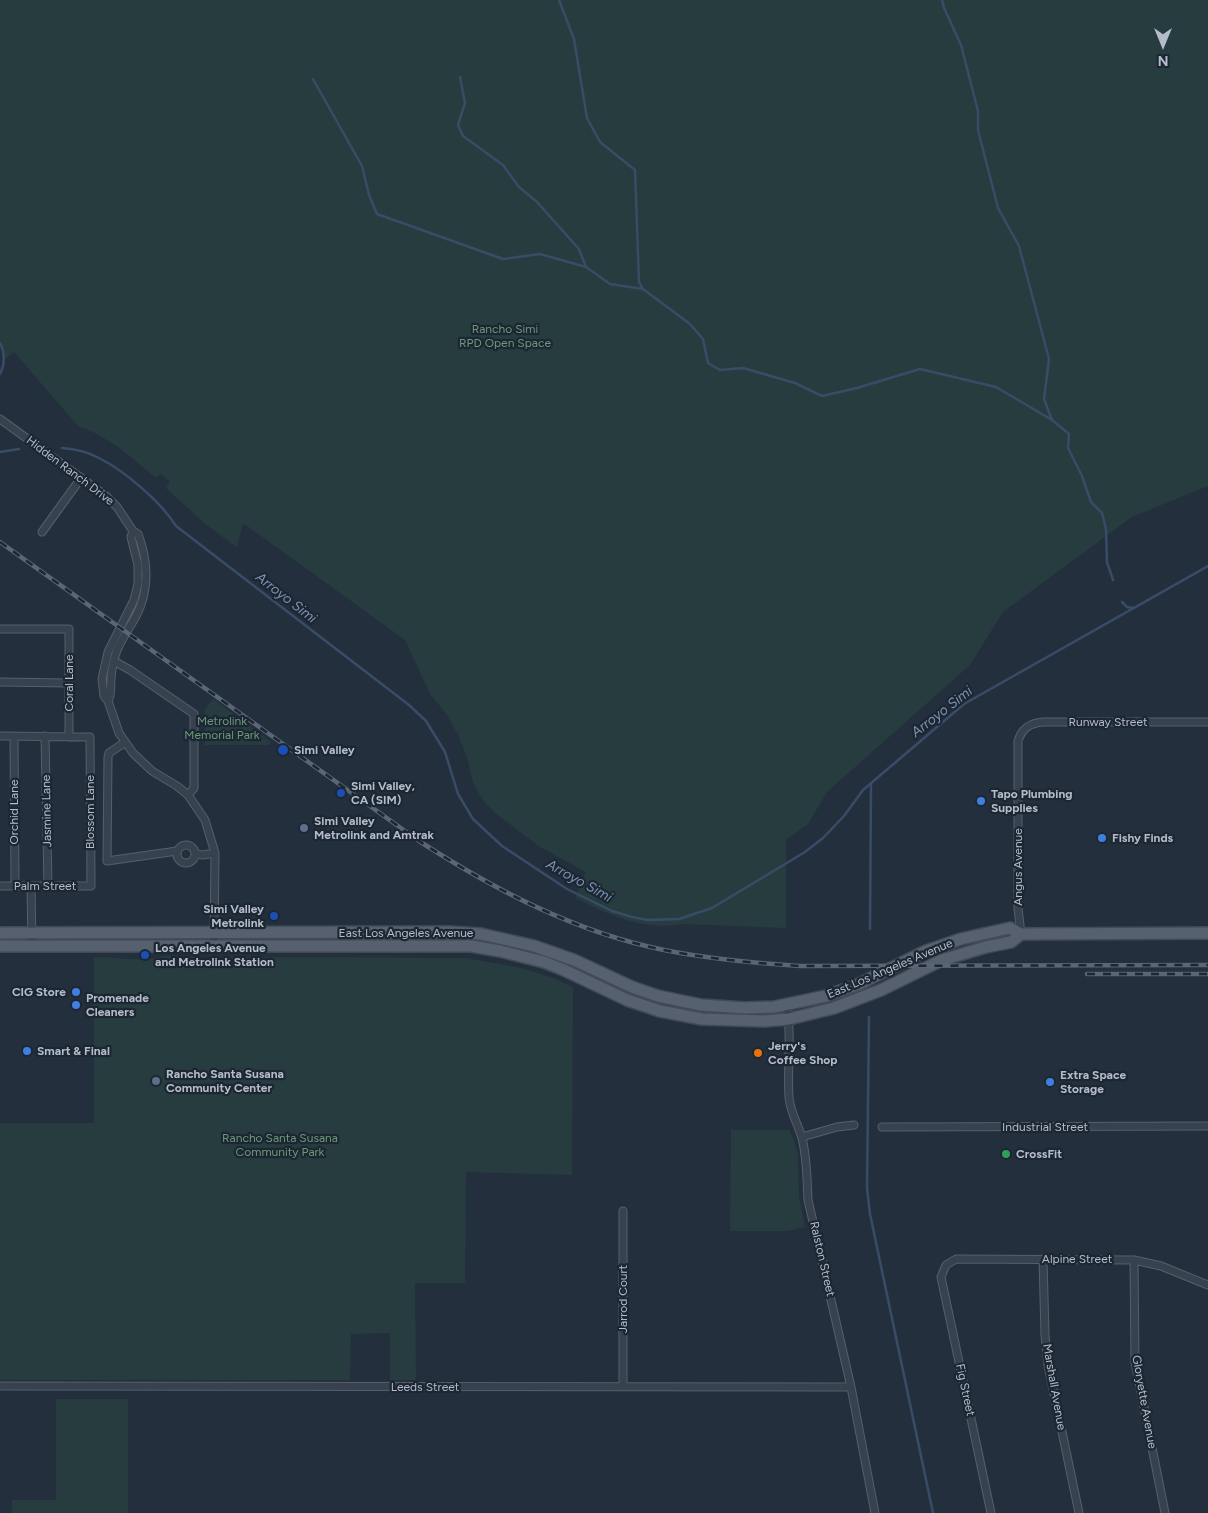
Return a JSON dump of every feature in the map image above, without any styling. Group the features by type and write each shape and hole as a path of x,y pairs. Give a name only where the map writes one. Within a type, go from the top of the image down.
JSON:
{"main road":[{"name":"East Los Angeles Avenue","path":"0,933 449,932 481,934 512,940 550,951 632,987 678,1002 727,1008 764,1008 805,1002 845,990 926,951 984,933 1010,928 1021,934 1208,933"},
{"name":"East Los Angeles Avenue","path":"0,946 450,946 485,948 544,962 627,1000 660,1011 702,1019 764,1021 789,1019 834,1008 860,999 942,960 986,947 1012,942 1021,934"}],"street":[{"name":"Hidden Ranch Drive","path":"0,419 106,496 117,507 132,531 138,534 144,550 146,573 144,595 114,661 111,679 112,695 108,701"},
{"path":"42,532 81,478"},
{"name":"Hidden Ranch Drive","path":"132,531 131,537 138,565 138,584 134,600 113,640 105,661 102,688 114,723 124,743 140,761 188,795 205,820 215,853 214,946"},
{"name":"Coral Lane","path":"0,629 69,629 69,736"},
{"path":"114,661 194,714 194,788 188,795"},
{"path":"0,682 69,683"},
{"name":"Runway Street","path":"1018,740 1024,729 1036,722 1208,722"},
{"path":"0,736 69,736"},
{"name":"Jasmine Lane","path":"45,736 48,886"},
{"name":"Blossom Lane","path":"69,736 90,737 91,886"},
{"name":"Orchid Lane","path":"14,737 15,886"},
{"name":"Angus Avenue","path":"1018,740 1018,908 1021,934"},
{"path":"124,743 108,757 107,862 177,851"},
{"path":"187,844 194,848 196,854 192,861 184,863 177,857 177,851 181,846 187,844"},
{"path":"196,854 215,853"},
{"name":"Palm Street","path":"0,886 91,886"},
{"path":"31,886 32,947"},
{"name":"Ralston Street","path":"787,1004 789,1019 789,1098 791,1110 802,1137 808,1200 876,1513"},
{"path":"802,1137 838,1127 854,1125"},
{"name":"Industrial Street","path":"882,1127 1208,1126"},
{"name":"Jarrod Court","path":"623,1211 623,1387"},
{"name":"Alpine Street","path":"944,1267 956,1259 1134,1260 1161,1266 1208,1285"},
{"name":"Marshall Avenue","path":"1043,1259 1045,1334 1048,1364 1078,1513"},
{"name":"Gloryette Avenue","path":"1134,1260 1135,1362 1165,1513"},
{"name":"Fig Street","path":"944,1267 941,1277 990,1513"},
{"name":"Leeds Street","path":"0,1386 850,1387"}],"green space":[{"name":"Rancho Simi RPD Open Space","path":"0,0 1208,0 1208,486 1132,517 1003,612 970,665 827,792 808,824 786,840 786,928 681,924 666,926 639,923 614,916 575,898 586,872 540,847 495,813 482,799 473,782 467,757 458,735 447,715 430,694 405,640 243,523 237,547 235,546 204,523 166,488 170,482 161,474 156,478 117,446 95,433 78,426 14,352 3,361 0,341"},
{"name":"Metrolink Memorial Park","path":"213,699 271,742 269,745 205,745 205,709"},
{"name":"Rancho Santa Susana Community Park","path":"164,956 199,957 203,960 227,960 231,957 466,958 522,968 573,987 572,1175 466,1172 465,1283 415,1283 416,1380 390,1380 390,1333 351,1334 350,1380 0,1380 0,1123 94,1123 94,957 147,959"},
{"path":"731,1130 790,1130 798,1153 799,1197 805,1227 788,1231 730,1231"},
{"path":"56,1399 128,1399 128,1513 12,1513 12,1500 56,1500"}],"waterway":[{"path":"559,0 574,39 587,118 600,142 635,170 639,282 643,289"},
{"path":"942,0 961,45 978,111 978,130 998,208 1019,246 1049,359 1044,399 1052,420"},
{"path":"460,77 465,103 458,125 463,136 503,165 519,187 537,202 579,249 586,267 610,284 643,289 690,324 703,339 708,363 720,370 743,368 795,383 822,396 857,388 920,369 996,387 1052,420 1069,434 1068,448 1082,476 1091,502 1102,513 1106,529 1107,562 1113,580"},
{"path":"313,79 362,166 369,195 377,214 503,259 540,254 586,267"},
{"path":"0,343 4,358 0,374"},
{"name":"Arroyo Simi","path":"62,448 90,454 120,471 152,497 176,526 409,705 426,721 445,752 458,794 473,819 502,846 567,889 612,911 648,920 679,919 712,908 805,852 823,838 844,816 863,790 964,704 1208,566"},
{"name":"Arroyo Simi","path":"0,452 19,449"},
{"path":"1122,602 1127,607 1134,608"},
{"path":"870,929 871,783"},
{"path":"869,1017 867,1188 870,1214 933,1513"}],"railway":[{"path":"0,542 419,841 506,892 567,921 631,942 664,950 766,964 800,966 1208,965"},
{"path":"1087,974 1208,974"}],"place":[{"name":"Simi Valley","path":"283,750"},
{"name":"Simi Valley, CA (SIM)","path":"341,793"},
{"name":"Tapo Plumbing Supplies","path":"981,801"},
{"name":"Simi Valley Metrolink and Amtrak","path":"304,828"},
{"name":"Fishy Finds","path":"1102,838"},
{"name":"Simi Valley Metrolink","path":"274,916"},
{"name":"Los Angeles Avenue and Metrolink Station","path":"145,955"},
{"name":"CIG Store","path":"76,992"},
{"name":"Promenade Cleaners","path":"76,1005"},
{"name":"Smart & Final","path":"27,1051"},
{"name":"Jerry's Coffee Shop","path":"758,1053"},
{"name":"Rancho Santa Susana Community Center","path":"156,1081"},
{"name":"Extra Space Storage","path":"1050,1082"},
{"name":"CrossFit","path":"1006,1154"}]}
